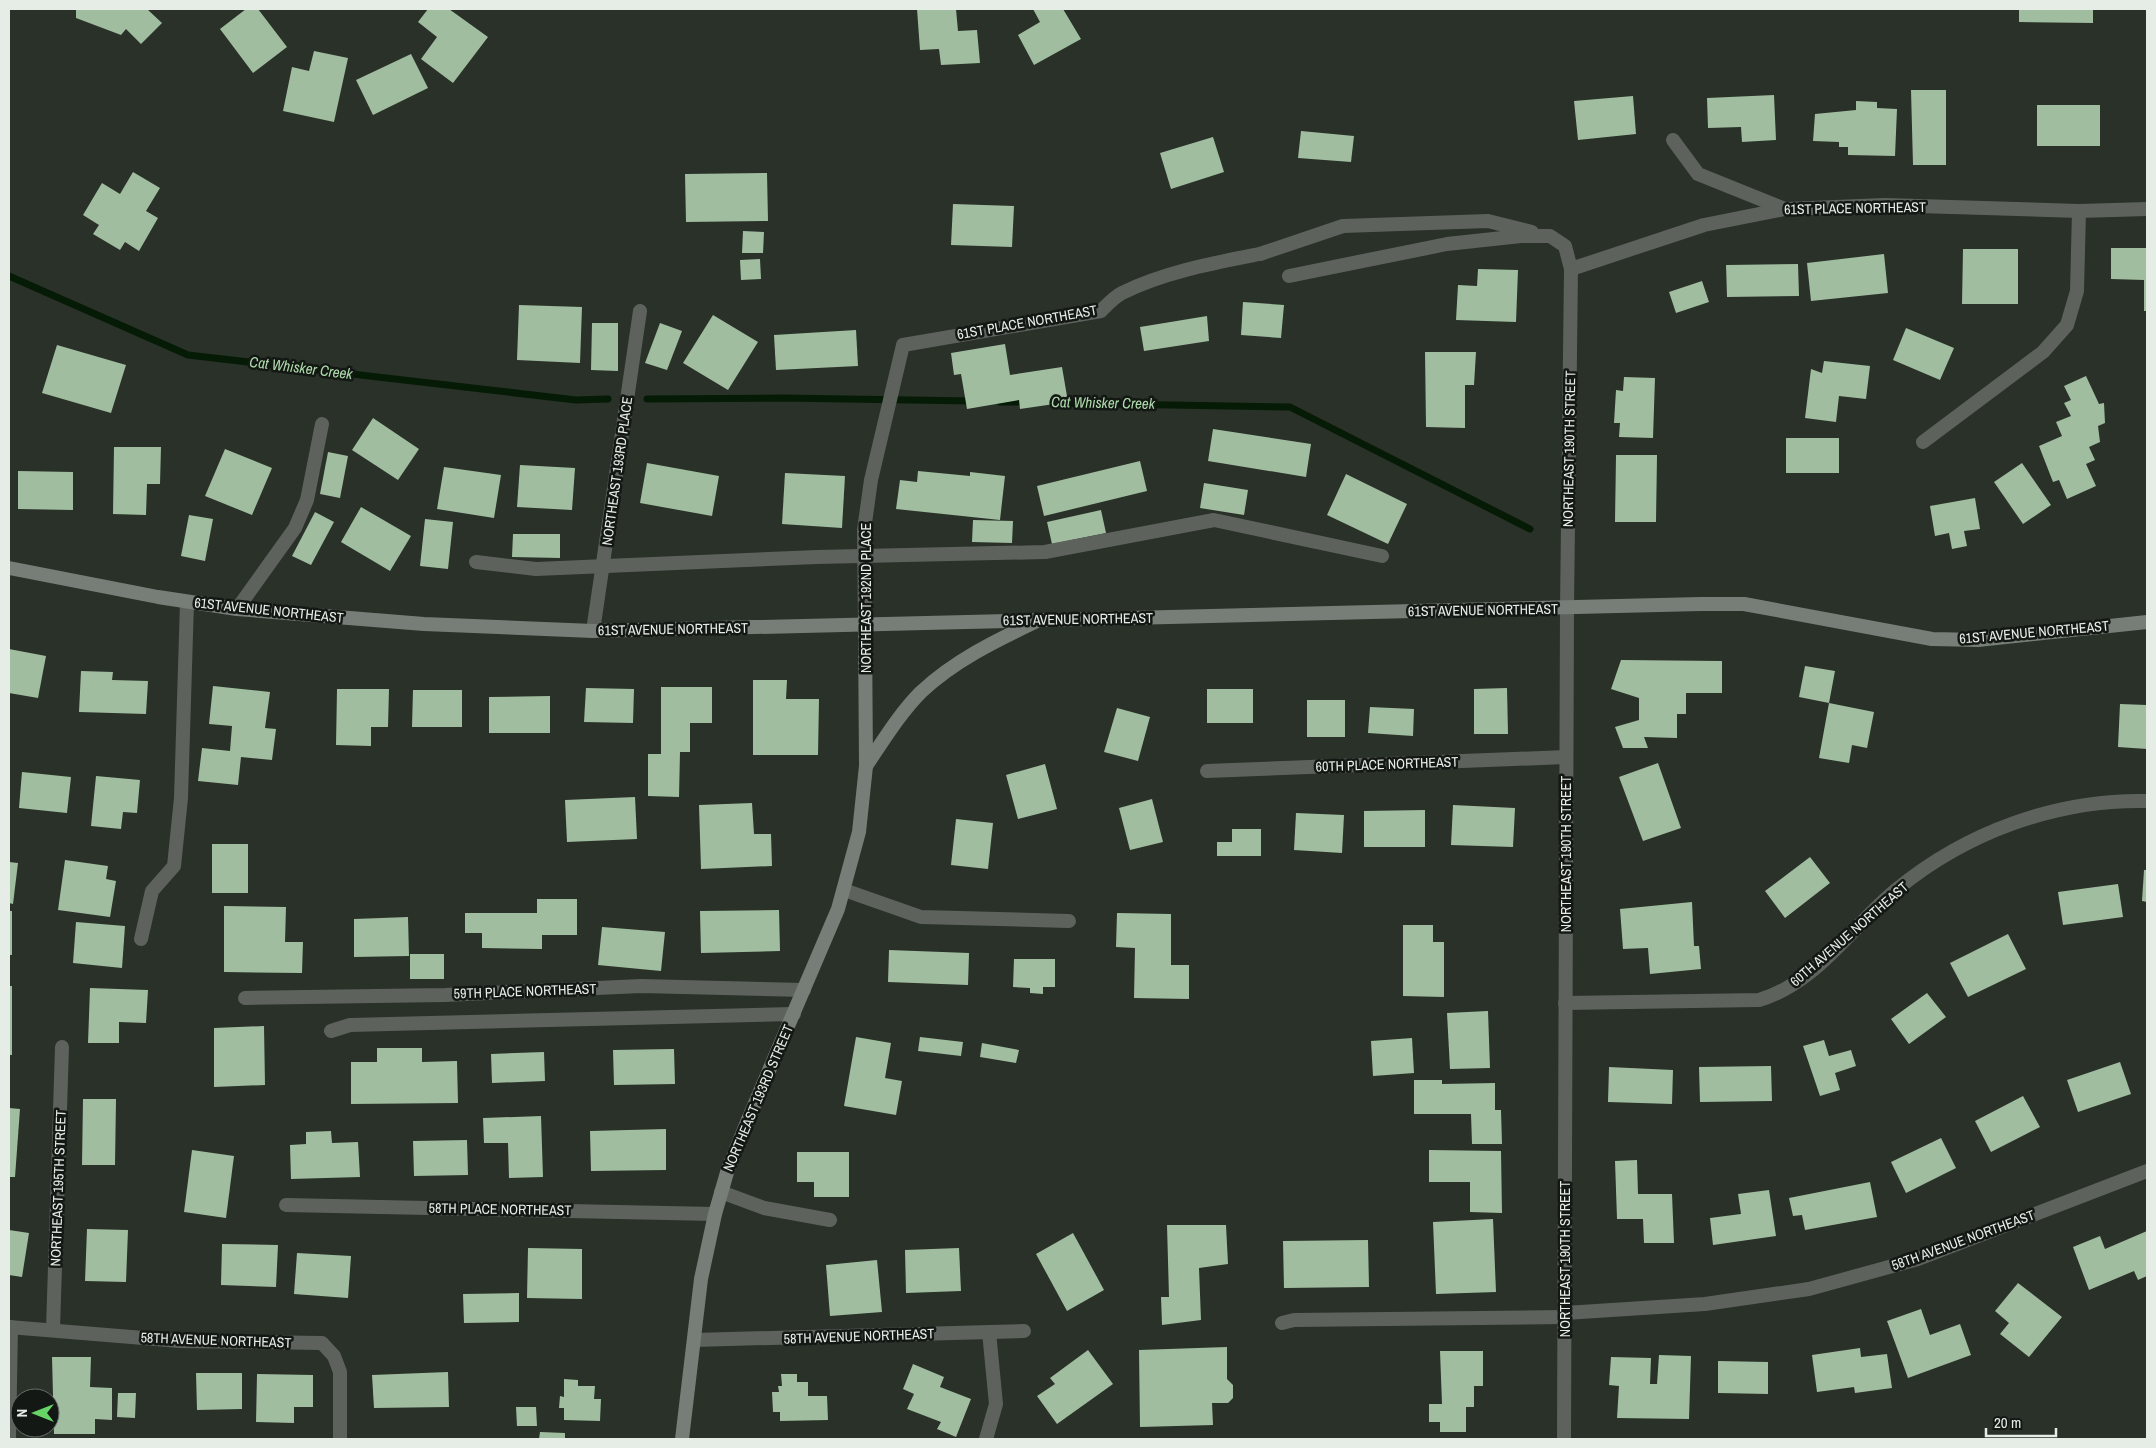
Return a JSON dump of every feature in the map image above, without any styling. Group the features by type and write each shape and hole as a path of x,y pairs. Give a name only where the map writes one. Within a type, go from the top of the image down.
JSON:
{"main road":[{"name":"61ST AVENUE NORTHEAST","path":"9,568 187,602 237,609 424,624 593,631 1744,604 1932,639 1978,640 2147,622"},
{"path":"866,766 920,693 943,672 986,645 1039,620"},
{"name":"NORTHEAST 192ND PLACE","path":"865,624 866,766"},
{"name":"NORTHEAST 193RD STREET","path":"682,1439 700,1279 721,1192 747,1122 794,1014 844,890 859,832 866,766"}],"street":[{"path":"1673,140 1698,174 1785,209"},
{"name":"61ST PLACE NORTHEAST","path":"1571,270 1704,225 1785,209 1885,205 2078,211 2147,209"},
{"path":"1923,442 2042,352 2067,325 2076,291 2078,211"},
{"name":"61ST PLACE NORTHEAST","path":"903,345 1101,311 1120,294 1157,279 1210,264 1260,254 1343,226 1488,221 1550,236"},
{"path":"1289,276 1447,244 1521,236 1550,236"},
{"name":"NORTHEAST 190TH STREET","path":"1550,236 1565,246 1571,270 1566,757 1564,1439"},
{"name":"NORTHEAST 193RD PLACE","path":"593,631 640,311"},
{"name":"NORTHEAST 192ND PLACE","path":"865,624 864,530 871,480 903,345"},
{"path":"237,609 295,528 307,500 322,424"},
{"path":"476,562 536,570 865,555 1045,552 1214,520 1382,556"},
{"path":"141,939 152,891 174,866 181,798 187,602"},
{"name":"60TH PLACE NORTHEAST","path":"1207,771 1566,757"},
{"name":"60TH AVENUE NORTHEAST","path":"1566,1003 1759,1000 1779,994 1801,981 1896,890 1955,849 2028,818 2084,804 2124,800 2147,801"},
{"path":"844,890 921,917 1069,921"},
{"name":"59TH PLACE NORTHEAST","path":"245,998 445,995 642,986 804,990"},
{"name":"59TH PLACE NORTHEAST","path":"331,1031 350,1025 794,1014"},
{"name":"NORTHEAST 195TH STREET","path":"53,1329 62,1047"},
{"name":"58TH AVENUE NORTHEAST","path":"1282,1323 1294,1320 1565,1315 1706,1304 1809,1289 1918,1259 2147,1171"},
{"path":"721,1192 764,1208 830,1220"},
{"name":"58TH PLACE NORTHEAST","path":"286,1205 715,1214"},
{"path":"9,1439 10,1327"},
{"name":"58TH AVENUE NORTHEAST","path":"10,1327 53,1329 180,1341 322,1344 334,1356 340,1372 340,1439"},
{"name":"58TH AVENUE NORTHEAST","path":"694,1340 1024,1331"},
{"path":"986,1439 996,1404 989,1332"}],"building":[{"path":"76,9 147,9 162,23 141,44 126,29 121,35 76,18"},
{"path":"246,9 258,9 287,47 253,73 220,29"},
{"path":"428,9 449,9 488,37 453,83 421,59 437,37 418,22"},
{"path":"917,9 956,9 958,31 977,30 980,63 941,65 939,49 920,50"},
{"path":"1033,9 1063,9 1081,39 1034,65 1018,35 1040,22"},
{"path":"2019,9 2093,9 2093,23 2019,22"},
{"path":"314,51 348,58 334,122 283,111 292,67 309,71"},
{"path":"411,54 428,88 373,115 356,80"},
{"path":"1911,90 1946,90 1946,165 1913,165"},
{"path":"1774,95 1776,140 1742,142 1741,127 1708,128 1707,98"},
{"path":"1633,96 1636,134 1578,140 1574,101"},
{"path":"1856,101 1877,102 1877,108 1897,109 1895,156 1848,155 1848,147 1839,147 1839,142 1813,141 1815,114 1856,110"},
{"path":"2037,105 2100,105 2100,146 2037,146"},
{"path":"1301,131 1354,136 1351,162 1298,158"},
{"path":"1213,137 1224,172 1171,189 1160,153"},
{"path":"133,172 160,188 146,211 158,218 139,251 125,242 120,250 93,234 99,225 83,215 102,183 120,194"},
{"path":"767,173 768,221 686,222 685,174"},
{"path":"953,204 1014,206 1012,247 951,245"},
{"path":"743,231 764,232 763,253 742,253"},
{"path":"2111,248 2147,248 2147,311 2144,311 2144,280 2111,279"},
{"path":"1963,249 2018,249 2018,304 1962,304"},
{"path":"1884,254 1888,293 1811,301 1807,263"},
{"path":"760,259 761,279 741,280 740,260"},
{"path":"1798,264 1799,296 1727,297 1726,265"},
{"path":"1478,269 1518,270 1516,322 1456,320 1458,285 1477,286"},
{"path":"1702,281 1709,302 1676,313 1669,292"},
{"path":"1243,302 1284,305 1281,338 1241,335"},
{"path":"519,305 582,307 580,363 517,360"},
{"path":"713,315 758,342 728,390 683,363"},
{"path":"1207,316 1209,341 1144,351 1140,327"},
{"path":"592,323 618,323 618,371 591,370"},
{"path":"660,323 682,331 667,370 645,363"},
{"path":"1906,328 1954,348 1940,380 1893,360"},
{"path":"856,330 858,366 776,370 774,335"},
{"path":"1005,344 1010,375 1062,367 1068,402 1020,409 1019,400 967,409 961,374 954,375 951,353"},
{"path":"57,345 126,365 111,413 42,393"},
{"path":"1425,352 1476,352 1474,385 1465,385 1465,428 1426,427"},
{"path":"1824,361 1870,366 1866,399 1839,396 1836,422 1805,418 1811,369 1822,373"},
{"path":"2086,376 2099,404 2104,403 2105,423 2098,426 2100,442 2089,447 2095,460 2086,464 2096,486 2067,499 2059,480 2053,482 2039,446 2062,436 2056,422 2071,416 2064,403 2071,400 2064,386"},
{"path":"1624,377 1655,378 1653,438 1619,437 1620,423 1614,423 1616,390 1623,391"},
{"path":"373,418 419,449 398,480 352,450"},
{"path":"1213,429 1311,444 1306,477 1208,461"},
{"path":"1786,438 1839,438 1839,473 1786,473"},
{"path":"114,447 161,447 160,484 147,484 146,515 113,514"},
{"path":"225,449 272,468 252,515 205,496"},
{"path":"328,452 348,456 340,498 320,494"},
{"path":"1616,455 1657,455 1656,522 1615,522"},
{"path":"1140,461 1147,491 1044,516 1037,486"},
{"path":"647,463 719,476 712,516 640,503"},
{"path":"2022,463 2051,505 2023,524 1994,482"},
{"path":"520,465 575,468 572,510 517,507"},
{"path":"444,467 501,475 494,518 437,509"},
{"path":"18,471 73,472 73,510 18,509"},
{"path":"918,471 970,476 970,472 1005,476 1000,520 896,509 900,480 917,482"},
{"path":"785,473 845,476 842,528 782,524"},
{"path":"1346,474 1407,504 1388,544 1327,515"},
{"path":"1204,483 1248,490 1244,515 1200,508"},
{"path":"1975,498 1980,529 1964,531 1967,546 1952,549 1949,533 1935,536 1930,506"},
{"path":"361,507 411,536 390,571 341,542"},
{"path":"1101,510 1106,533 1052,544 1047,522"},
{"path":"315,512 334,522 311,565 292,556"},
{"path":"189,515 213,519 205,561 181,556"},
{"path":"425,519 453,522 448,569 420,566"},
{"path":"973,520 1013,521 1012,543 972,542"},
{"path":"513,534 560,534 560,558 512,557"},
{"path":"9,649 46,656 38,698 9,693"},
{"path":"1621,660 1722,661 1722,693 1686,693 1686,714 1677,714 1677,738 1644,737 1648,748 1623,748 1615,727 1639,720 1639,698 1611,689"},
{"path":"1805,666 1835,671 1829,703 1799,697"},
{"path":"81,671 113,672 112,680 148,681 146,714 79,712"},
{"path":"753,680 787,680 786,699 819,699 818,755 753,755"},
{"path":"213,686 270,692 265,728 276,729 272,760 241,757 238,785 198,781 202,748 230,751 232,726 209,724"},
{"path":"661,687 712,687 712,723 690,723 690,752 680,752 679,797 648,796 648,754 661,754"},
{"path":"586,688 634,689 633,723 584,722"},
{"path":"1507,688 1508,734 1474,734 1474,689"},
{"path":"337,689 389,689 388,727 371,727 371,746 336,745"},
{"path":"1207,689 1253,689 1253,723 1207,723"},
{"path":"413,690 462,690 462,727 412,727"},
{"path":"550,696 550,733 489,733 489,697"},
{"path":"1307,700 1345,700 1345,737 1307,737"},
{"path":"1829,703 1874,712 1867,748 1852,745 1849,763 1819,758"},
{"path":"2120,704 2147,705 2147,749 2118,747"},
{"path":"1370,707 1414,709 1413,736 1368,733"},
{"path":"1117,708 1150,717 1138,761 1104,752"},
{"path":"1658,763 1681,828 1643,841 1619,777"},
{"path":"1045,764 1057,809 1018,819 1006,775"},
{"path":"22,772 71,777 67,813 19,808"},
{"path":"96,776 140,780 137,813 123,812 121,829 91,826"},
{"path":"635,797 637,839 567,842 565,800"},
{"path":"1152,799 1163,842 1130,850 1119,808"},
{"path":"752,803 754,834 771,834 772,866 701,869 699,805"},
{"path":"1453,805 1515,808 1513,847 1451,845"},
{"path":"1425,810 1425,847 1364,847 1364,811"},
{"path":"1296,813 1344,815 1342,853 1294,850"},
{"path":"956,819 993,823 988,869 951,865"},
{"path":"1232,829 1261,829 1261,856 1217,856 1217,842 1232,842"},
{"path":"212,844 248,844 248,893 212,893"},
{"path":"1810,857 1830,883 1785,918 1765,891"},
{"path":"65,860 108,866 106,879 116,881 110,917 58,910"},
{"path":"9,862 18,863 13,904 9,903"},
{"path":"2144,870 2147,870 2147,902 2142,901"},
{"path":"2118,884 2123,917 2063,925 2058,892"},
{"path":"537,899 577,899 577,935 542,935 542,949 482,948 482,933 465,933 465,913 537,913"},
{"path":"1692,902 1694,946 1699,946 1701,969 1650,974 1648,948 1623,949 1620,909"},
{"path":"224,906 286,907 285,942 303,942 302,973 224,972"},
{"path":"779,910 780,951 701,953 700,911"},
{"path":"9,911 12,911 12,955 9,955"},
{"path":"1117,913 1171,914 1171,965 1189,965 1189,999 1134,998 1135,948 1116,947"},
{"path":"408,917 409,956 354,957 354,919"},
{"path":"76,922 125,926 122,968 73,963"},
{"path":"1403,925 1433,925 1433,942 1444,942 1444,997 1403,996"},
{"path":"602,927 665,932 661,971 598,965"},
{"path":"2008,934 2026,969 1968,997 1950,963"},
{"path":"889,950 969,953 968,985 888,982"},
{"path":"410,954 444,954 444,979 410,979"},
{"path":"1014,959 1055,959 1055,987 1043,987 1043,994 1030,993 1030,988 1013,987"},
{"path":"9,986 12,986 12,1055 9,1055"},
{"path":"90,988 148,990 146,1023 119,1022 119,1043 88,1043"},
{"path":"1927,993 1946,1017 1909,1044 1891,1019"},
{"path":"1488,1011 1490,1068 1450,1069 1447,1013"},
{"path":"264,1026 265,1085 214,1087 214,1028"},
{"path":"856,1037 891,1043 885,1078 902,1081 896,1115 844,1106"},
{"path":"920,1037 963,1042 961,1056 918,1051"},
{"path":"1412,1038 1414,1073 1373,1076 1371,1041"},
{"path":"1824,1040 1829,1056 1851,1050 1856,1066 1835,1073 1840,1090 1820,1096 1803,1046"},
{"path":"982,1043 1019,1050 1016,1063 980,1057"},
{"path":"377,1048 422,1048 422,1062 457,1061 458,1103 351,1104 351,1062 377,1062"},
{"path":"674,1049 675,1084 614,1085 613,1050"},
{"path":"544,1052 545,1081 492,1083 491,1054"},
{"path":"2120,1062 2131,1094 2078,1112 2067,1080"},
{"path":"1771,1066 1772,1101 1700,1102 1699,1067"},
{"path":"1609,1067 1673,1070 1672,1104 1608,1102"},
{"path":"1414,1080 1442,1080 1442,1084 1495,1083 1495,1110 1501,1110 1502,1144 1472,1144 1471,1114 1414,1114"},
{"path":"2023,1096 2040,1127 1991,1152 1975,1121"},
{"path":"83,1099 116,1099 115,1165 82,1165"},
{"path":"9,1108 20,1109 15,1177 9,1177"},
{"path":"541,1116 543,1177 509,1178 508,1143 484,1143 483,1118"},
{"path":"666,1129 666,1170 591,1171 590,1131"},
{"path":"331,1131 332,1143 358,1142 360,1177 291,1179 290,1145 306,1144 306,1132"},
{"path":"1941,1138 1956,1168 1906,1193 1891,1162"},
{"path":"467,1140 468,1175 414,1176 413,1141"},
{"path":"192,1150 234,1156 226,1218 184,1212"},
{"path":"1429,1150 1501,1151 1502,1213 1470,1212 1470,1182 1429,1182"},
{"path":"797,1152 849,1152 849,1197 814,1197 814,1182 797,1182"},
{"path":"1637,1160 1638,1194 1672,1194 1674,1243 1644,1243 1643,1219 1617,1219 1615,1161"},
{"path":"1870,1182 1877,1217 1805,1230 1802,1215 1793,1216 1789,1198"},
{"path":"1769,1190 1776,1236 1713,1245 1710,1218 1741,1214 1738,1194"},
{"path":"1493,1219 1496,1292 1436,1294 1433,1222"},
{"path":"1167,1225 1226,1225 1228,1264 1199,1268 1201,1320 1162,1325 1161,1297 1169,1297"},
{"path":"87,1229 128,1230 126,1282 85,1281"},
{"path":"9,1230 29,1233 22,1277 9,1275"},
{"path":"2147,1231 2147,1276 2138,1280 2134,1271 2089,1290 2073,1247 2100,1236 2105,1249"},
{"path":"1073,1233 1104,1290 1067,1311 1036,1254"},
{"path":"1368,1240 1369,1287 1284,1288 1283,1241"},
{"path":"222,1244 278,1245 276,1287 221,1285"},
{"path":"528,1248 582,1249 582,1299 527,1298"},
{"path":"959,1248 961,1291 906,1293 905,1250"},
{"path":"297,1253 351,1256 348,1298 294,1294"},
{"path":"877,1260 882,1312 830,1316 826,1265"},
{"path":"2018,1283 2062,1317 2029,1357 2000,1334 2009,1323 1995,1311"},
{"path":"519,1293 519,1322 464,1323 463,1294"},
{"path":"1921,1309 1930,1335 1960,1324 1971,1355 1908,1378 1887,1321"},
{"path":"1227,1347 1227,1379 1233,1385 1233,1398 1228,1403 1212,1403 1213,1425 1140,1427 1139,1350"},
{"path":"1860,1348 1861,1357 1887,1354 1892,1388 1855,1393 1854,1387 1817,1392 1812,1355"},
{"path":"1088,1350 1113,1384 1057,1424 1037,1396 1055,1384 1050,1378"},
{"path":"1440,1351 1483,1351 1483,1386 1474,1386 1474,1407 1466,1407 1466,1432 1440,1432 1440,1422 1429,1422 1429,1404 1442,1404"},
{"path":"1659,1355 1691,1356 1689,1419 1617,1418 1619,1386 1609,1385 1611,1357 1651,1358 1650,1384 1657,1384"},
{"path":"52,1357 91,1357 90,1387 112,1388 112,1420 95,1419 95,1434 60,1434 60,1388 53,1388"},
{"path":"1718,1361 1768,1362 1768,1394 1718,1393"},
{"path":"913,1364 944,1377 940,1387 971,1399 956,1437 937,1429 941,1422 907,1409 914,1394 903,1389"},
{"path":"448,1372 449,1407 374,1408 372,1375"},
{"path":"196,1373 242,1373 242,1409 197,1410"},
{"path":"257,1374 313,1375 313,1407 294,1407 294,1423 256,1422"},
{"path":"781,1374 797,1374 797,1382 808,1382 808,1396 827,1396 828,1420 780,1421 780,1412 773,1412 772,1392 779,1392 778,1386 782,1386"},
{"path":"564,1379 578,1380 578,1386 595,1386 594,1399 601,1399 600,1421 564,1420 564,1408 559,1408 560,1396 564,1397"},
{"path":"118,1393 136,1393 135,1418 117,1417"},
{"path":"516,1407 536,1407 537,1426 517,1426"},
{"path":"540,1432 565,1433 565,1439 539,1439"}],"waterway":[{"name":"Cat Whisker Creek","path":"9,276 188,355 576,400 608,399"},
{"name":"Cat Whisker Creek","path":"647,399 783,398 974,401"},
{"name":"Cat Whisker Creek","path":"1000,402 1027,402"},
{"name":"Cat Whisker Creek","path":"1055,403 1290,407 1530,529"}]}
